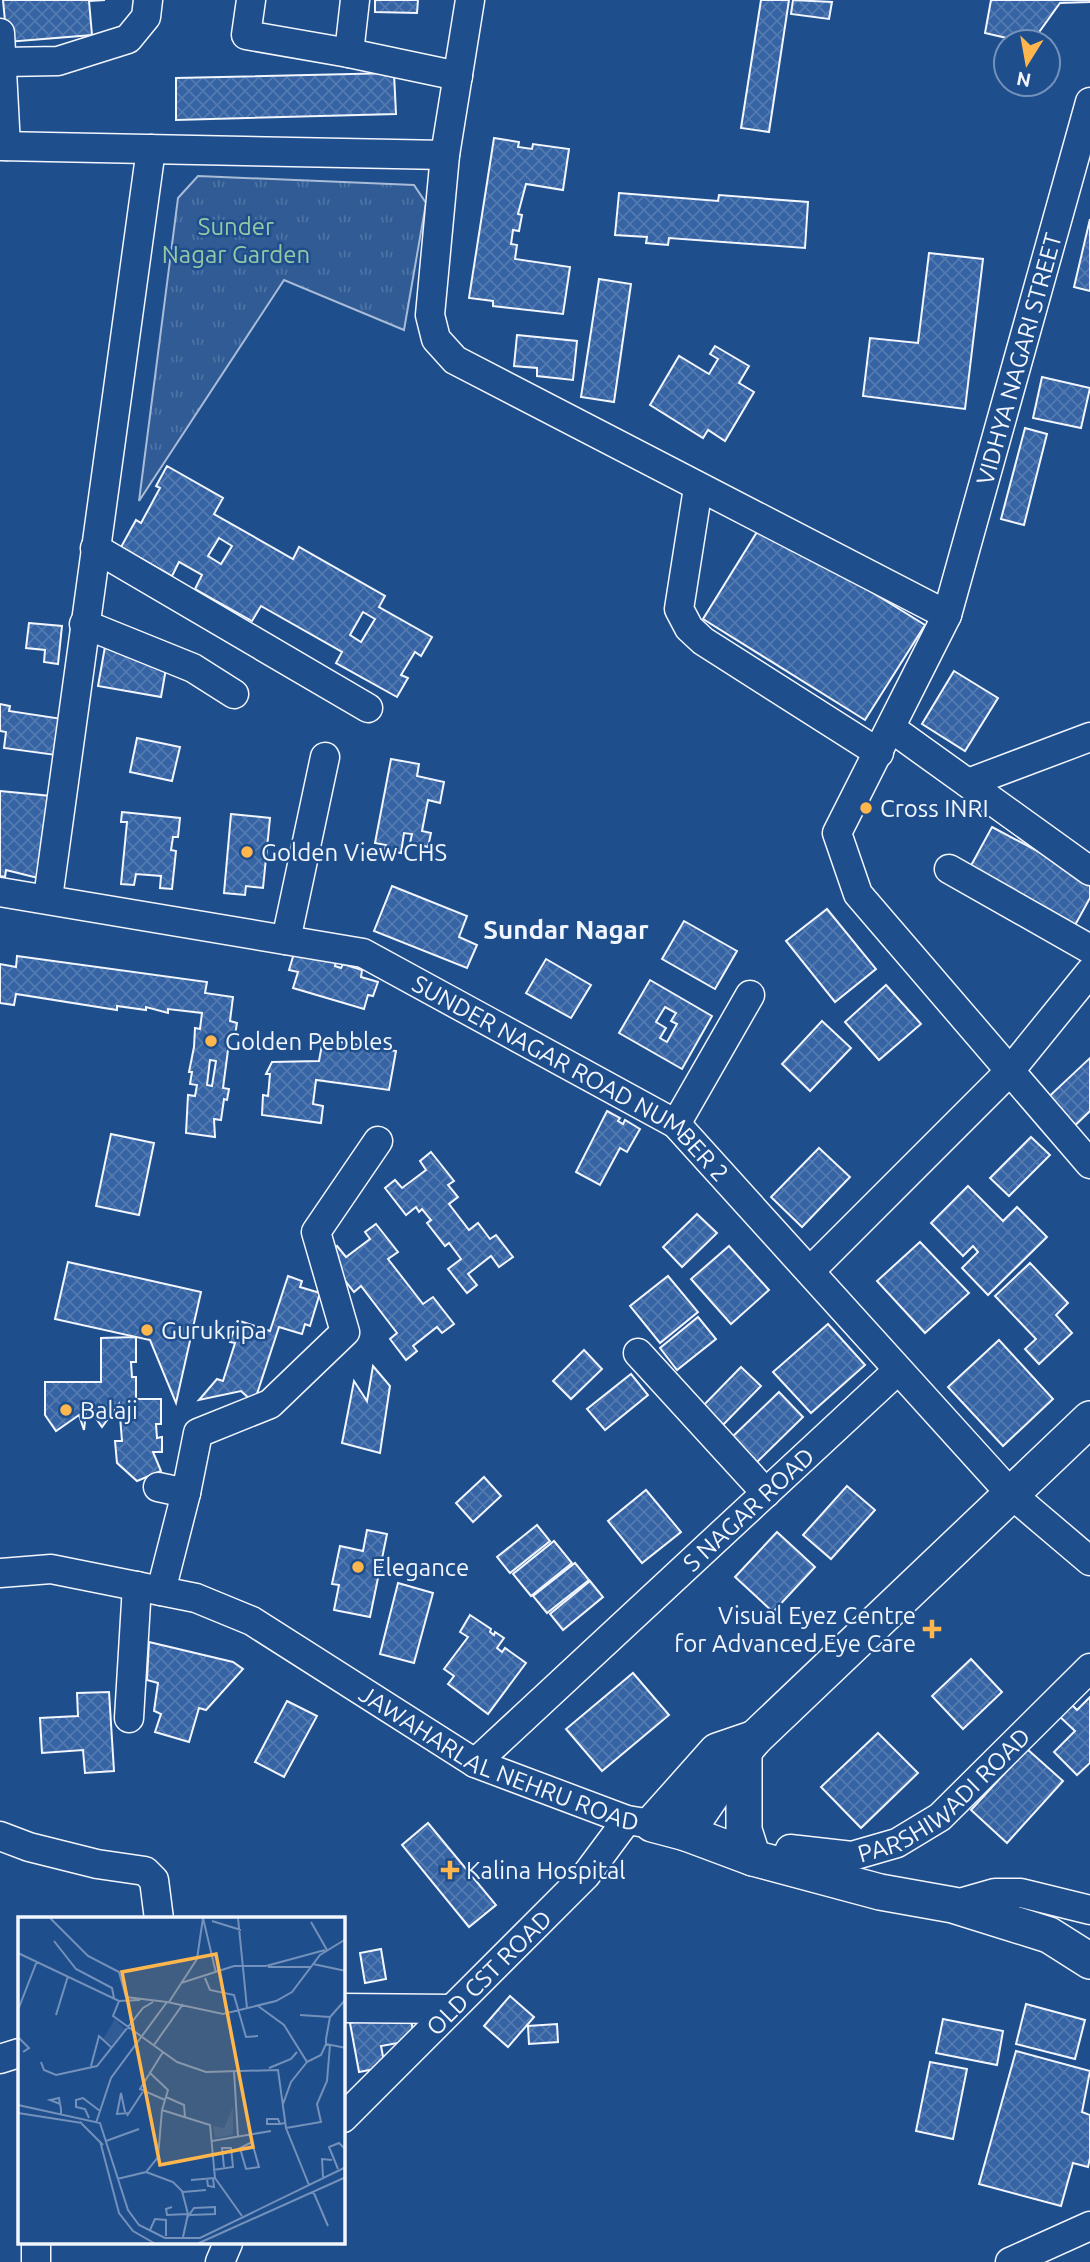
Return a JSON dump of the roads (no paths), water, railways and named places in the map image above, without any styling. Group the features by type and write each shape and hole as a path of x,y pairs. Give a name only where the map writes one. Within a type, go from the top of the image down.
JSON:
{"main road":[{"path":"686,1833 749,1744 1090,1419"},
{"path":"639,1822 718,1751 749,1744"},
{"path":"749,1744 744,1830 768,1863"},
{"name":"JAWAHARLAL NEHRU ROAD","path":"639,1822 686,1833 768,1863 880,1892 953,1905 1049,1935 1090,1961"}],"street":[{"path":"3,62 58,61 128,39 146,18 148,0"},
{"path":"251,0 246,35 458,76"},
{"path":"349,54 355,0"},
{"path":"470,0 445,155 430,315 436,339 455,360 947,615"},
{"path":"0,33 3,62 3,146 445,155"},
{"name":"VIDHYA NAGARI STREET","path":"1090,102 947,615 837,832 858,894 1090,1164"},
{"path":"48,898 150,149"},
{"path":"698,488 679,609 689,628 703,641 885,741 968,783 1090,871"},
{"path":"95,548 368,708"},
{"path":"84,624 202,673 234,694"},
{"path":"968,783 1090,737"},
{"path":"286,940 325,757"},
{"path":"949,869 1090,948"},
{"name":"SUNDER NAGAR ROAD NUMBER 2","path":"0,892 363,953 676,1124 1011,1494 1090,1561"},
{"path":"810,1270 1009,1072 1090,972"},
{"path":"676,1124 750,995"},
{"path":"129,1718 149,1588 186,1493 198,1433 270,1404 345,1332 316,1232 377,1141"},
{"path":"638,1353 766,1493"},
{"name":"S NAGAR ROAD","path":"475,1763 897,1371"},
{"path":"158,1487 186,1493"},
{"name":"JAWAHARLAL NEHRU ROAD","path":"0,1573 51,1569 196,1598 252,1621 475,1763 639,1822"},
{"name":"PARSHIWADI ROAD","path":"768,1863 790,1849 852,1856 888,1848 940,1817 1090,1668"},
{"name":"OLD CST ROAD","path":"345,2116 639,1822"},
{"path":"0,1836 63,1856 145,1871 154,1880 159,1917"},
{"path":"953,1905 995,1893 1020,1894 1090,1910"},
{"path":"345,2008 451,2009"},
{"path":"0,2059 18,2053"},
{"path":"1010,2262 1090,2226"},
{"path":"36,2244 36,2262"},
{"path":"220,2262 228,2244"}],"place":[{"name":"Cross INRI","path":"866,808"},
{"name":"Golden View CHS","path":"247,852"},
{"name":"Golden Pebbles","path":"211,1041"},
{"name":"Gurukripa","path":"147,1330"},
{"name":"Balaji","path":"66,1410"},
{"name":"Elegance","path":"358,1567"},
{"name":"Visual Eyez Centre for Advanced Eye Care","path":"932,1629"},
{"name":"Kalina Hospital","path":"450,1870"}],"district":[{"name":"Sundar Nagar","path":"566,929"}],"park label":[{"name":"Sunder Nagar Garden","path":"236,240"}]}
